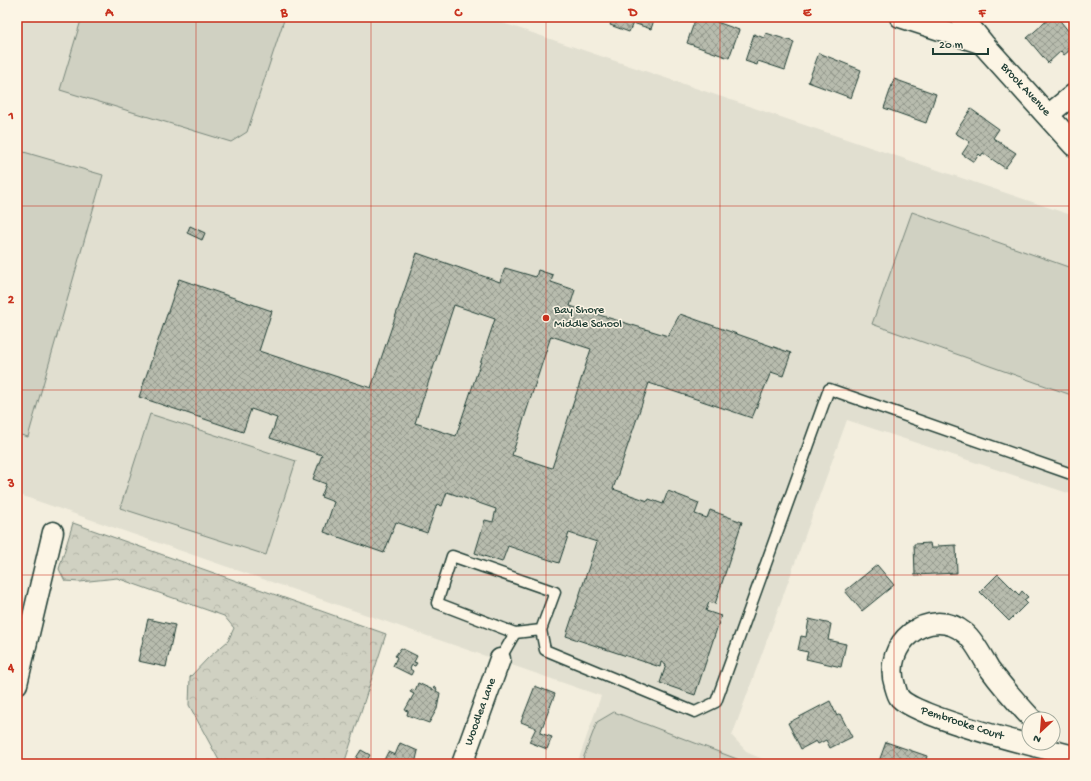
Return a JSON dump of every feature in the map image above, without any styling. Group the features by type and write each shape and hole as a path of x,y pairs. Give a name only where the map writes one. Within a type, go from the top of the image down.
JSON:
{"street":[{"path":"900,17 983,44"},
{"name":"Brook Avenue","path":"961,17 983,44 1074,145"},
{"path":"1048,115 1074,94"},
{"path":"17,684 53,532"},
{"name":"Pembrooke Court","path":"1021,743 916,709 899,698 892,678 894,660 901,641 916,628 932,624 948,624 966,633 1009,694 1025,711"},
{"name":"Woodlea Lane","path":"462,764 500,659"},
{"name":"Pembrooke Court","path":"1061,744 1074,755"},
{"name":"Pembrooke Court","path":"1057,751 1074,755"}],"lane":[{"path":"541,630 514,633 436,603 452,556 554,592 541,630 545,650 695,712 716,702 829,389 1074,475"},
{"path":"500,659 514,633"}],"shaded area":[{"name":"Bay Shore Middle School","path":"17,17 485,17 1074,216 1074,495 847,420 732,736 748,753 775,764 577,764 601,696 17,494"}],"green space":[{"path":"82,17 285,17 247,132 231,142 60,90"},
{"path":"17,150 103,175 28,437 17,434"},
{"path":"912,212 1074,269 1074,396 872,324"},
{"path":"150,414 296,461 266,555 120,508"},
{"path":"73,523 386,634 344,764 221,764 189,705 190,677 208,658 228,641 234,628 224,616 117,578 80,582 65,581 59,569"},
{"path":"614,712 750,764 581,764 597,722"}],"building":[{"path":"613,17 655,17 651,29 633,23 629,32 610,25"},
{"path":"696,17 703,17 739,30 729,58 687,43"},
{"path":"1051,17 1057,17 1074,38 1074,41 1067,48 1069,51 1064,55 1061,51 1048,63 1027,38"},
{"path":"766,33 794,42 785,70 758,61 757,65 745,61 754,34 764,38"},
{"path":"819,53 861,70 851,98 808,82"},
{"path":"894,79 936,94 926,123 884,108"},
{"path":"971,109 999,129 993,138 1016,153 1005,168 983,153 981,156 979,154 974,162 962,154 970,142 955,133"},
{"path":"190,226 205,233 202,240 187,233"},
{"path":"417,253 500,282 505,268 536,277 538,270 553,275 551,282 575,290 570,306 668,336 680,314 791,353 783,376 771,372 752,418 649,383 613,489 648,501 649,499 663,504 668,491 699,503 695,514 707,518 710,510 742,522 715,604 709,602 706,611 721,616 695,695 660,683 666,665 661,662 660,667 566,636 597,542 569,533 559,563 508,546 502,562 475,553 485,520 493,522 496,509 447,492 442,506 437,504 427,533 396,522 384,553 324,532 334,502 321,497 326,484 313,479 322,455 270,438 277,418 251,409 243,432 139,397 179,279 272,311 259,351 371,388","holes":["454,305 495,319 456,436 415,423","551,336 591,349 552,468 512,455"]},
{"path":"930,543 931,548 937,548 937,546 956,545 957,573 915,575 914,544"},
{"path":"877,565 894,585 862,611 845,591"},
{"path":"998,574 1019,595 1022,591 1028,597 1024,600 1027,603 1009,621 980,592"},
{"path":"148,619 175,625 166,667 138,661"},
{"path":"809,619 831,624 828,640 846,644 841,667 806,659 808,652 798,650 801,636 806,637"},
{"path":"401,648 417,656 414,662 417,663 415,666 412,665 410,669 413,671 411,675 393,666 397,657 395,656"},
{"path":"418,683 433,690 434,687 437,689 436,691 440,693 437,709 429,723 407,715 408,711 405,710 414,694 410,692 412,689 415,691"},
{"path":"535,686 555,694 540,733 552,737 547,749 529,742 536,728 521,722"},
{"path":"830,701 837,716 840,714 852,737 830,748 826,740 818,744 816,741 801,749 788,723"},
{"path":"886,742 927,756 925,764 878,764"},
{"path":"400,743 418,751 415,764 388,764 383,762 388,752 395,755"},
{"path":"361,750 370,755 365,764 356,758"}],"place":[{"name":"Bay Shore Middle School","path":"546,318"}]}
